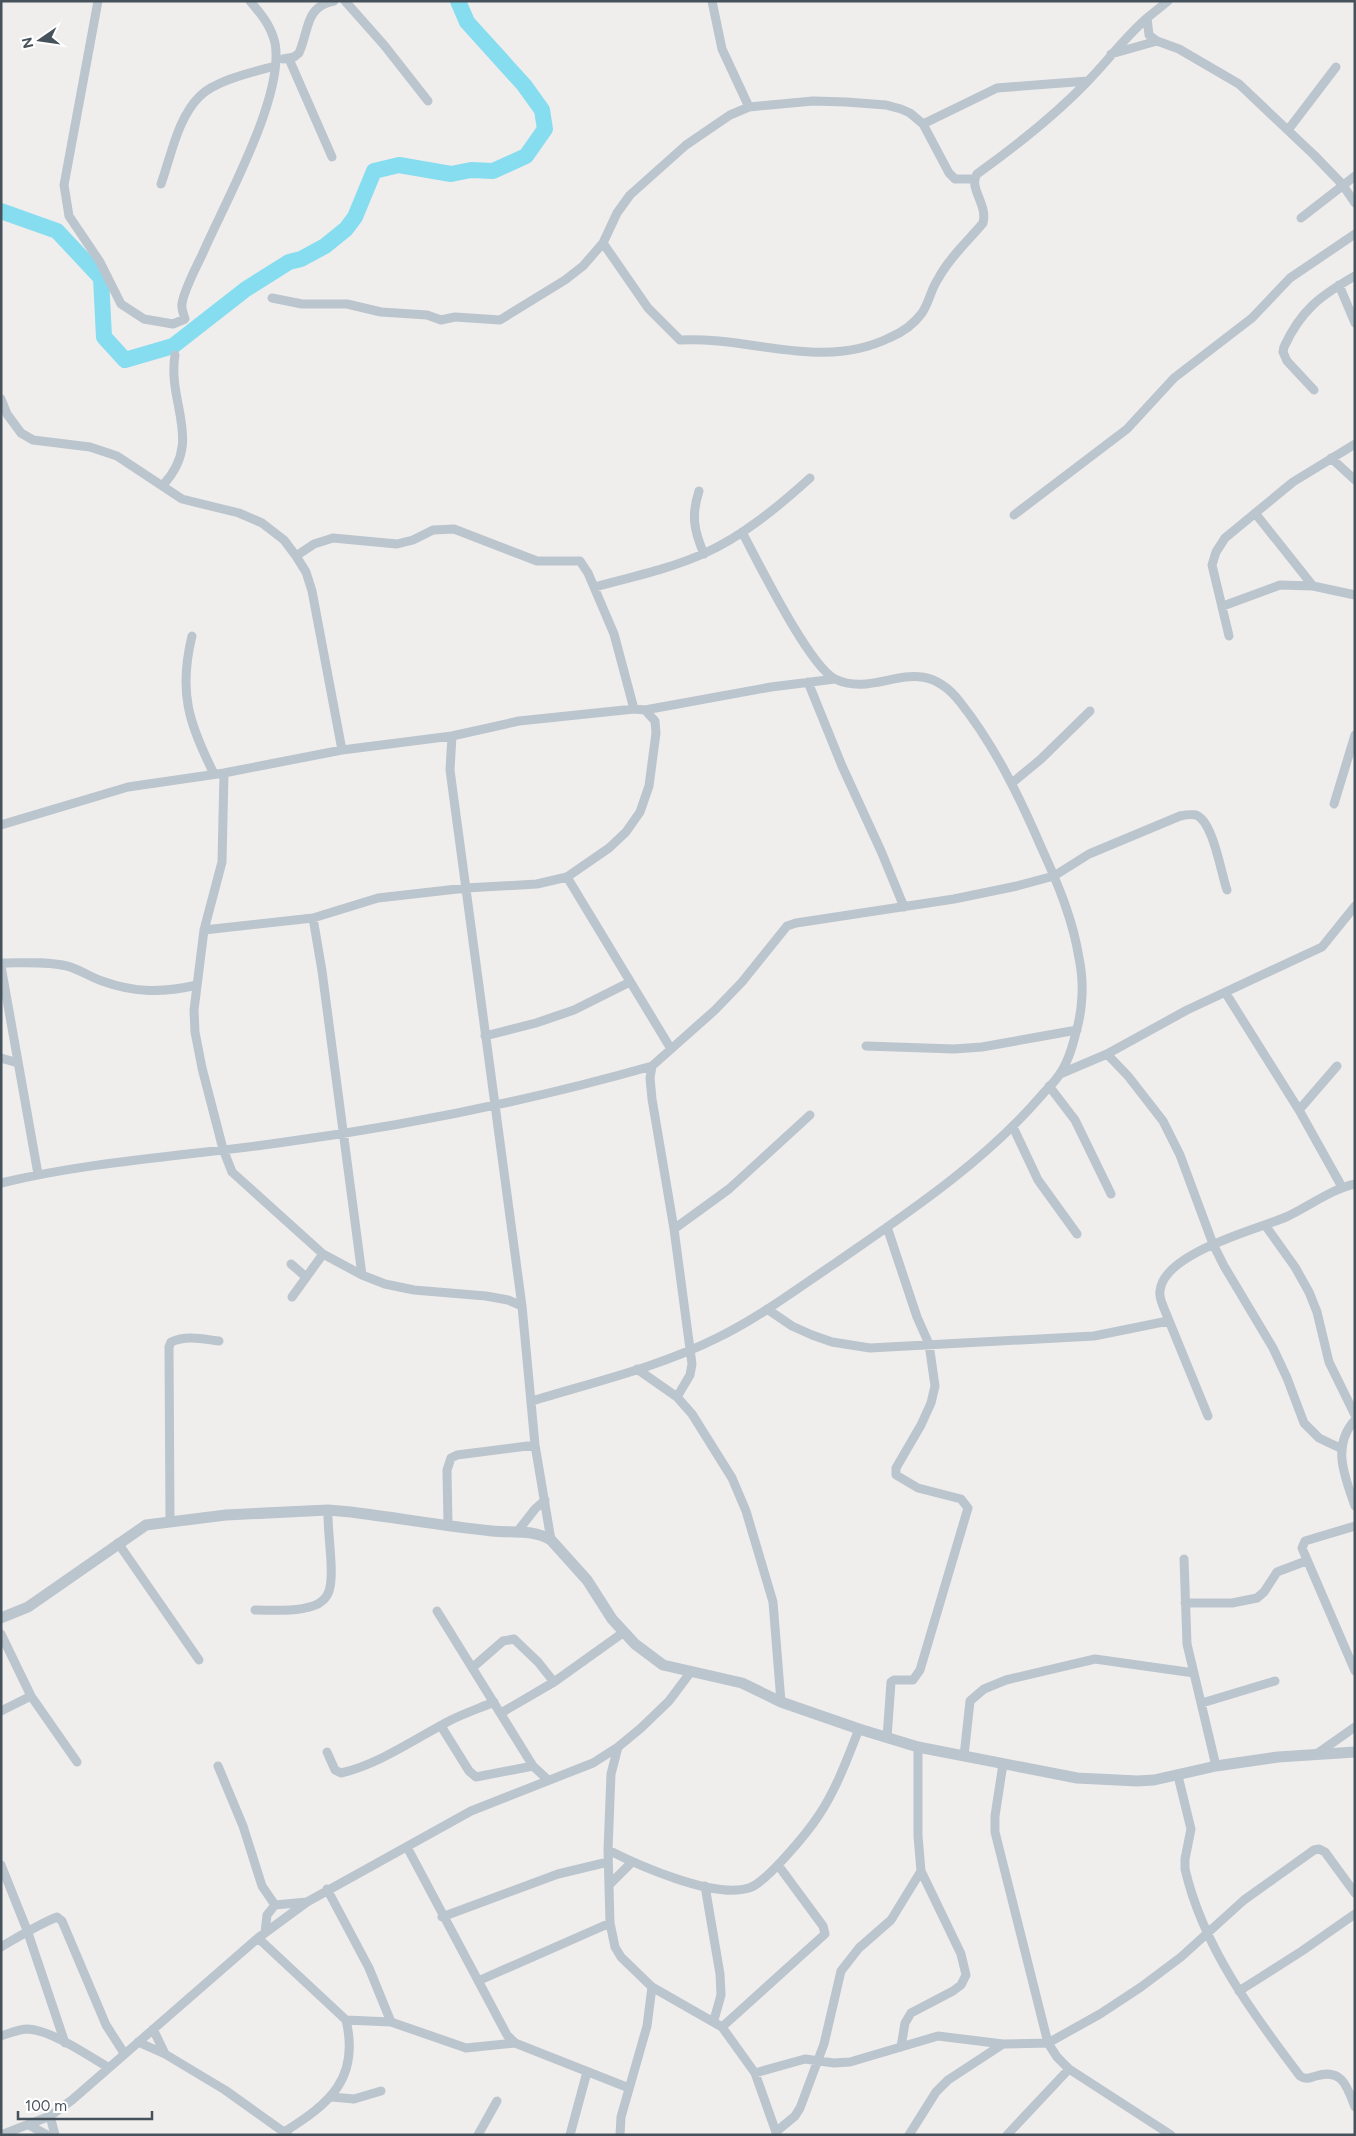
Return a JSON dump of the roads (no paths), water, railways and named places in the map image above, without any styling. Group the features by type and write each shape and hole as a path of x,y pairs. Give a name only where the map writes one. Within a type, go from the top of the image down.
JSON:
{"street":[{"path":"98,1 64,186 69,216 100,262 121,304 144,319 173,324 185,319 182,305 200,259 260,128 275,63 275,45 270,26 250,1"},
{"path":"161,184 179,131 190,107 201,94 220,84 288,59 298,53 309,18 315,9 325,3 334,1"},
{"path":"345,1 384,45 428,101"},
{"path":"712,1 722,49 749,107"},
{"path":"974,179 977,174 1037,130 1088,81 1110,54 1147,18 1168,1"},
{"path":"1147,18 1148,32 1157,41 1179,49 1239,84 1342,184 1355,203"},
{"path":"1110,54 1157,41"},
{"path":"288,59 332,157"},
{"path":"1288,130 1336,67"},
{"path":"923,124 997,88 1088,81"},
{"path":"272,298 302,304 347,304 381,312 427,315 441,320 455,317 500,320 565,280 583,266 603,243 617,213 644,180 686,145 730,115 749,107 813,102 886,105 910,113 923,124 949,173 955,178 974,179"},
{"path":"1301,218 1342,184 1355,176"},
{"path":"603,243 648,308 680,340 723,342 800,353 857,351 894,336 908,328 922,313 938,278 983,222 985,215 984,206 974,179"},
{"path":"1014,515 1127,429 1174,378 1252,318 1290,278 1355,234"},
{"path":"1314,390 1291,366 1283,352 1306,310 1316,300 1355,276"},
{"path":"1339,285 1355,323"},
{"path":"163,485 173,474 184,444 173,374 175,355"},
{"path":"1,399 7,414 21,433 33,440 90,447 117,456 182,499 239,513 262,523 284,540 306,572 312,591 342,750"},
{"path":"1229,636 1212,565 1216,552 1225,538 1293,482 1355,444"},
{"path":"1331,458 1355,480"},
{"path":"595,587 671,566 704,554 742,532 810,478"},
{"path":"699,491 694,505 693,519 694,528 704,554"},
{"path":"1255,513 1314,586"},
{"path":"296,556 314,544 333,538 396,544 413,540 433,530 449,529 537,561 580,561 595,587 614,634 634,709"},
{"path":"742,532 767,580 819,665 835,679"},
{"path":"1223,606 1280,585 1314,586 1355,595"},
{"path":"192,636 186,660 184,681 186,699 194,730 214,774"},
{"path":"1,825 128,787 224,773 342,750 452,736 519,721 634,709 645,710 835,679 852,683 929,677 944,683 965,708 1012,783 1054,876 1069,916 1080,960 1082,994 1077,1030 1060,1074 1012,1127 914,1209 767,1309 720,1337 691,1350 637,1369 532,1401"},
{"path":"808,682 842,766 904,907"},
{"path":"204,930 313,918 378,898 466,888 537,884 567,877 610,848 626,832 640,812 649,786 656,733 655,720 645,710"},
{"path":"1012,783 1041,759 1090,711"},
{"path":"1334,804 1355,735"},
{"path":"452,736 450,770 522,1306 535,1445 551,1540"},
{"path":"224,773 222,862 204,930 197,984 195,1032 223,1149 232,1172 323,1254 362,1275 385,1284 414,1290 486,1296 508,1300 522,1306"},
{"path":"1,1183 38,1174 126,1160 223,1149 439,1118 588,1084 652,1066 742,982 788,926 963,898 1054,876 1089,854 1180,816 1195,814 1204,820 1214,841 1219,869 1227,890"},
{"path":"567,877 671,1049"},
{"path":"1060,1074 1107,1054 1148,1030 1322,947 1355,906"},
{"path":"313,918 322,971 362,1275"},
{"path":"38,1174 1,965 53,963 70,967 113,985 142,991 159,992 197,984"},
{"path":"485,1036 536,1024 574,1010 630,982"},
{"path":"1225,992 1299,1110 1342,1187"},
{"path":"866,1046 954,1049 982,1047 1077,1030"},
{"path":"1107,1054 1128,1076 1163,1122 1180,1155 1213,1244 1273,1348 1304,1423 1319,1438 1340,1448"},
{"path":"1,1058 18,1063"},
{"path":"652,1066 650,1078 652,1099 674,1229 691,1350 690,1375 677,1397"},
{"path":"1299,1110 1337,1066"},
{"path":"1050,1086 1075,1120 1111,1194"},
{"path":"674,1229 729,1189 810,1116"},
{"path":"1012,1127 1038,1180 1077,1234"},
{"path":"1208,1416 1168,1321 1161,1298 1162,1282 1188,1258 1213,1244 1265,1226 1310,1206 1342,1187 1355,1184"},
{"path":"1265,1226 1295,1267 1309,1292 1317,1312 1329,1362 1355,1416"},
{"path":"887,1738 891,1682 894,1680 913,1680 920,1670 968,1508 961,1499 931,1492 908,1483 896,1475 896,1468 931,1403 935,1386 929,1344 918,1318 888,1227"},
{"path":"292,1297 323,1254"},
{"path":"291,1264 306,1277"},
{"path":"767,1309 806,1332 841,1344 870,1348 1094,1336 1168,1321"},
{"path":"170,1521 169,1347 171,1342 194,1337 219,1341"},
{"path":"637,1369 677,1397 692,1414 732,1478 746,1511 773,1602 781,1702"},
{"path":"1355,1420 1348,1427 1340,1448 1344,1474 1355,1506"},
{"path":"448,1524 447,1470 451,1458 457,1455 535,1445"},
{"path":"517,1532 535,1508 545,1500"},
{"path":"255,1610 297,1609 322,1602 329,1592 330,1578 328,1510"},
{"path":"1,1618 28,1607 146,1525 226,1515 328,1510 517,1532 534,1532 551,1540 587,1580 604,1608 624,1632 648,1655 663,1665 690,1673 715,1676 742,1683 781,1702 859,1730 918,1747 1077,1778 1137,1781 1178,1776 1216,1766 1318,1753 1355,1752"},
{"path":"1355,1526 1305,1540 1302,1548 1306,1561 1343,1639 1355,1671"},
{"path":"118,1543 199,1660"},
{"path":"1184,1560 1187,1644 1216,1766"},
{"path":"1185,1604 1232,1603 1258,1598 1277,1572 1306,1561"},
{"path":"437,1611 533,1766 548,1780"},
{"path":"501,1713 554,1682 624,1632"},
{"path":"1,1634 31,1696 77,1762"},
{"path":"472,1668 503,1641 514,1639 538,1662 554,1682"},
{"path":"964,1756 970,1701 984,1689 1006,1680 1095,1659 1194,1673"},
{"path":"1,2135 50,2116 109,2068 262,1935 307,1902 327,1889 470,1811 593,1763 618,1747 642,1728 669,1701 690,1673"},
{"path":"1202,1703 1276,1681"},
{"path":"1,1711 31,1696"},
{"path":"328,1752 335,1770 340,1773 346,1772 389,1754 441,1726 494,1702"},
{"path":"441,1726 469,1771 476,1777 533,1766"},
{"path":"1318,1753 1355,1727"},
{"path":"608,1850 662,1875 705,1886 734,1890 749,1888 761,1881 778,1864 820,1815 859,1730"},
{"path":"618,1747 611,1774 608,1850 610,1923 615,1947 621,1957 652,1987 714,2020 722,2027 755,2073 777,2133 795,2116 800,2108 819,2060 830,2024 841,1972 859,1948 891,1920 921,1871"},
{"path":"901,2047 905,2023 911,2014 961,1985 966,1975 961,1954 921,1871 918,1836 918,1747"},
{"path":"1003,1764 995,1816 995,1832 1048,2043 1057,2057 1069,2069 1171,2135"},
{"path":"218,1766 243,1826 262,1886 274,1905"},
{"path":"1178,1776 1191,1829 1185,1869 1207,1932 1226,1970 1300,2076 1308,2079 1335,2074 1344,2084 1355,2107"},
{"path":"407,1847 498,2022 515,2043"},
{"path":"755,2073 794,2061 850,2062 938,2036 1003,2044 1048,2043 1100,2014 1141,1987 1181,1957 1244,1900 1314,1850 1319,1849 1325,1852 1355,1893"},
{"path":"442,1917 558,1874 608,1862"},
{"path":"609,1885 632,1862"},
{"path":"722,2027 825,1934 818,1919 778,1864"},
{"path":"1,1865 27,1930 65,2043"},
{"path":"705,1886 720,1974 721,1995 714,2020"},
{"path":"327,1889 369,1968 391,2022"},
{"path":"262,1935 267,1915 274,1905 307,1902"},
{"path":"1239,1990 1302,1952 1355,1914"},
{"path":"1,1947 27,1930 57,1917 62,1921 106,2025 124,2053"},
{"path":"478,1981 610,1923"},
{"path":"138,2042 165,2054 225,2090 286,2133 332,2097 340,2084 347,2066 349,2035 346,2020 262,1935"},
{"path":"620,2135 620,2117 648,2026 652,1987"},
{"path":"346,2020 391,2022 466,2048 515,2043 628,2088"},
{"path":"1,2036 27,2029 65,2043 109,2068"},
{"path":"153,2029 165,2054"},
{"path":"909,2135 936,2092 948,2080 1003,2044"},
{"path":"1007,2135 1069,2069"},
{"path":"570,2135 587,2072"},
{"path":"332,2097 354,2099 381,2091"},
{"path":"478,2135 497,2101"},
{"path":"50,2116 55,2135"},
{"path":"29,2125 47,2135"}],"waterway":[{"path":"1,211 57,231 101,278 104,337 125,360 173,346 246,289 289,262 301,259 325,246 346,229 355,217 374,171 399,165 451,174 471,170 493,171 526,156 545,129 542,110 524,85 467,22 458,1"}]}
